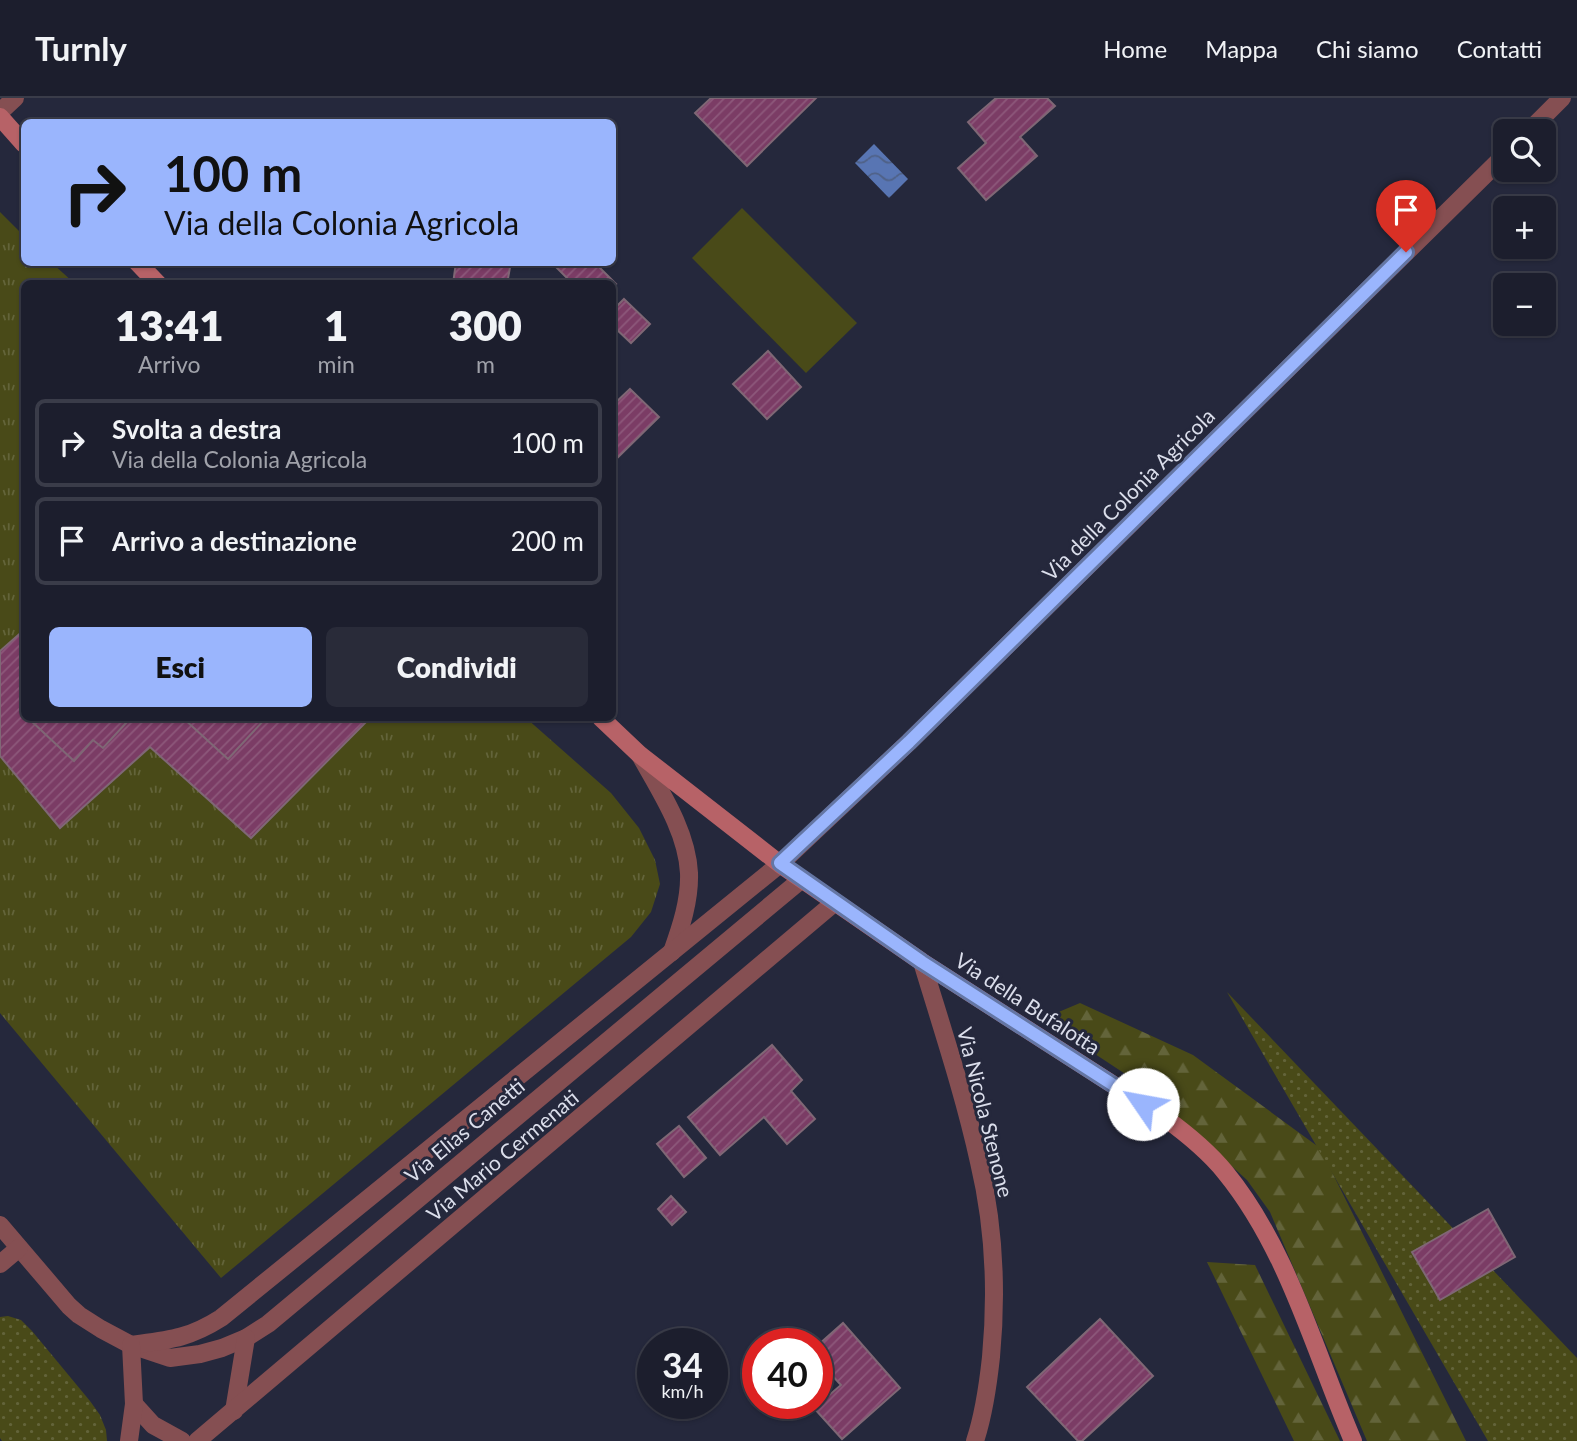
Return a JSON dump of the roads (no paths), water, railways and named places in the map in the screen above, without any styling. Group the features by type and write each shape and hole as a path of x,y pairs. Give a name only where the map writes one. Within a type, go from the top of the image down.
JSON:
{"street":[{"path":"15,98 0,114 21,140"},
{"path":"1541,119 1562,98"},
{"name":"Via della Colonia Agricola","path":"780,863 909,742 1493,167"},
{"path":"141,266 154,280"},
{"name":"Via della Bufalotta","path":"604,721 639,754 835,902 922,962 1186,1133 1224,1171 1252,1210 1279,1259 1353,1441"},
{"path":"639,754 679,829 686,854 688,896 672,952"},
{"name":"Via Elias Canetti","path":"131,1345 174,1340 203,1329 236,1306 780,863"},
{"name":"Via Elias Canetti","path":"0,1225 79,1315 131,1345 170,1358 200,1354 246,1338 268,1324 802,878"},
{"name":"Via Mario Cermenati","path":"197,1441 835,902"},
{"name":"Via Nicola Stenone","path":"922,962 980,1164 990,1231 994,1280 992,1344 984,1408 975,1441"},
{"path":"407,1167 427,1191"},
{"path":"0,1264 19,1248"},
{"path":"234,1411 246,1338"},
{"path":"129,1441 134,1404 131,1345"},
{"path":"134,1404 153,1425 182,1441"}],"water":[{"path":"874,144 908,179 889,198 855,163"}]}
